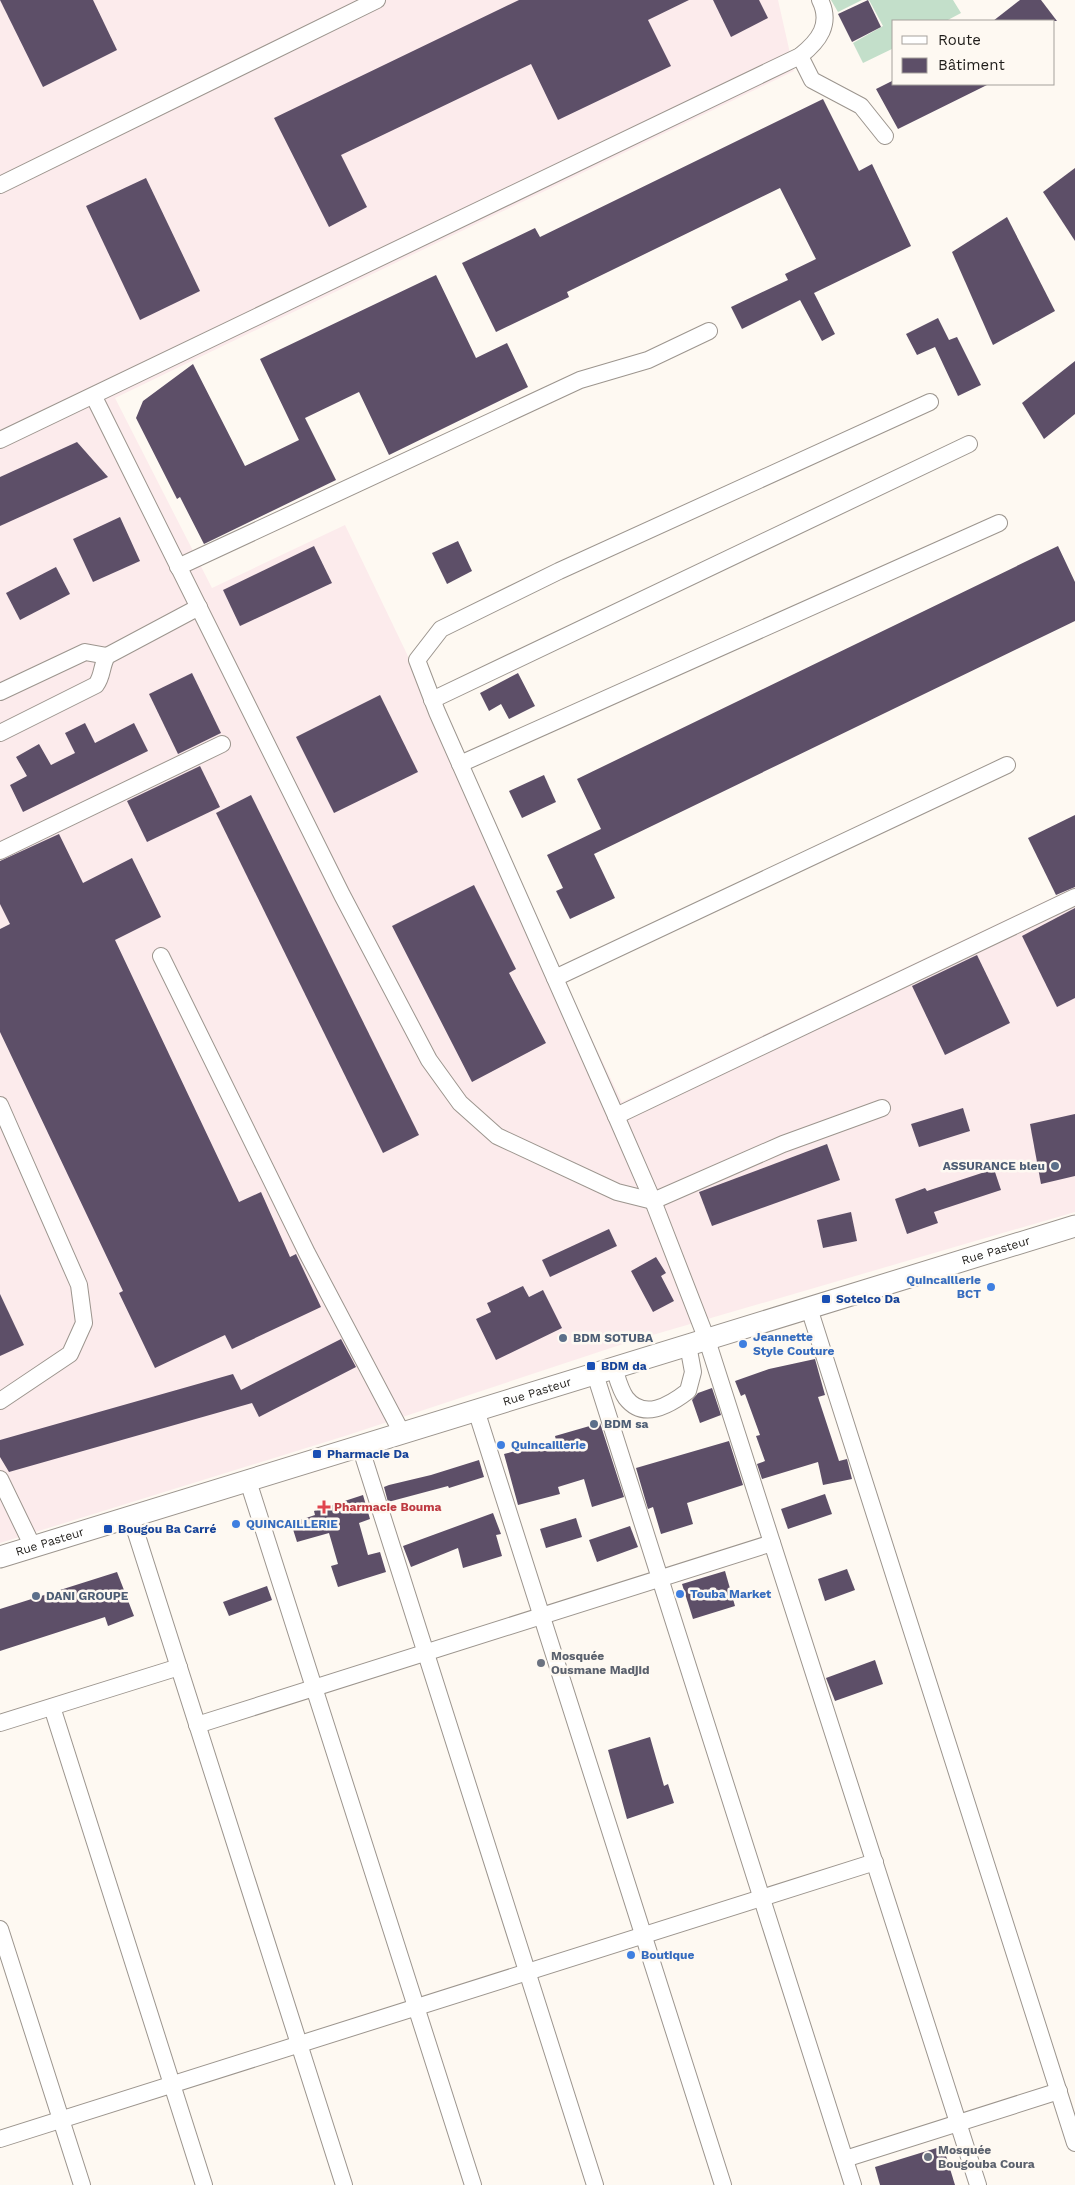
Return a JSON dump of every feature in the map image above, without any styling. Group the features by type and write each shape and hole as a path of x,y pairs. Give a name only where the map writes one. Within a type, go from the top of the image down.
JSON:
{"main road":[{"name":"Rue Pasteur","path":"0,1557 1075,1226"}],"street":[{"path":"0,185 377,0"},
{"path":"0,440 94,397 800,56 815,44 823,30 826,21 825,10 820,0"},
{"path":"800,56 812,80 861,106 885,136"},
{"path":"178,567 580,380 648,360 709,331"},
{"path":"94,397 342,895 429,1060 460,1103 497,1136 617,1192 653,1201 783,1144 882,1108"},
{"path":"930,402 559,571 441,629 417,660 432,700 653,1201 697,1342 772,1543 978,2185"},
{"path":"432,700 969,444"},
{"path":"460,764 999,523"},
{"path":"0,733 96,685 101,678 107,656 198,607"},
{"path":"0,692 85,652 107,656"},
{"path":"0,851 222,744"},
{"path":"555,978 1007,765"},
{"path":"616,1116 1075,897"},
{"path":"161,956 307,1252 402,1433"},
{"path":"0,1105 79,1285 84,1323 70,1354 0,1401"},
{"path":"809,1308 1075,2143"},
{"path":"604,1371 637,1409 652,1411 688,1391 697,1342"},
{"path":"604,1371 660,1578 853,2185"},
{"path":"476,1410 723,2185"},
{"path":"360,1446 596,2185"},
{"path":"0,1479 33,1547"},
{"path":"248,1481 473,2185"},
{"path":"131,1517 344,2185"},
{"path":"197,1725 772,1543"},
{"path":"0,1724 179,1666"},
{"path":"52,1707 204,2185"},
{"path":"0,2139 875,1862"},
{"path":"0,1929 82,2185"},
{"path":"845,2159 1059,2091"}],"shaded area":[{"path":"0,0 778,0 794,71 115,398 212,588 345,525 622,1102 1075,887 1075,1212 632,1341 348,1435 0,1543"}],"green space":[{"path":"831,0 862,0 838,12"},
{"path":"869,0 953,0 961,13 948,20 892,20 892,49 863,63 853,43 883,26"}],"building":[{"path":"0,0 93,0 117,50 43,87"},
{"path":"519,0 689,0 648,20 671,66 558,120 531,64 341,155 367,207 329,227 274,118"},
{"path":"713,0 759,0 768,18 731,37"},
{"path":"868,0 881,27 852,42 838,14"},
{"path":"1020,0 1041,0 1057,21 1055,20 994,20"},
{"path":"892,81 892,85 987,85 898,129 876,89"},
{"path":"823,99 859,171 872,164 911,246 814,293 835,334 822,341 800,300 742,329 731,307 788,280 785,274 816,259 780,188 567,292 569,297 496,332 462,263 535,228 540,237"},
{"path":"1075,168 1075,241 1043,192"},
{"path":"146,178 200,291 140,320 86,206"},
{"path":"1007,217 1055,311 993,345 952,252"},
{"path":"436,275 476,358 507,343 528,387 389,455 359,392 305,418 336,480 204,544 180,497 177,499 136,418 143,401 193,364 245,466 299,440 260,359"},
{"path":"938,318 949,340 957,337 981,385 958,396 935,347 917,355 906,334"},
{"path":"1075,361 1075,414 1044,439 1022,403"},
{"path":"77,442 108,477 0,526 0,477"},
{"path":"120,517 140,561 93,582 73,539"},
{"path":"458,541 472,571 447,584 432,553"},
{"path":"314,546 332,583 240,626 223,590"},
{"path":"1058,546 1075,582 1075,621 594,854 615,898 570,919 556,891 563,888 547,855 601,829 577,779"},
{"path":"56,567 70,594 20,620 6,593"},
{"path":"192,673 221,733 178,754 149,694"},
{"path":"518,673 535,706 509,719 501,704 489,711 480,693"},
{"path":"380,695 418,772 334,813 296,737"},
{"path":"85,723 95,743 134,723 148,751 23,812 10,785 27,776 16,757 39,744 51,765 75,753 65,733"},
{"path":"200,766 220,807 147,842 127,801"},
{"path":"544,775 556,802 522,818 509,791"},
{"path":"251,795 419,1135 383,1153 216,813"},
{"path":"1075,815 1075,887 1056,895 1028,838"},
{"path":"59,834 83,883 132,858 161,917 115,940 239,1202 261,1192 290,1257 296,1254 321,1307 232,1349 225,1335 155,1368 119,1293 123,1291 0,1032 0,929 10,924 0,904 0,861"},
{"path":"474,885 516,969 509,973 546,1043 472,1082 392,926"},
{"path":"1075,908 1075,998 1057,1007 1022,936"},
{"path":"977,955 1010,1023 945,1055 912,986"},
{"path":"963,1108 970,1131 919,1147 911,1124"},
{"path":"1075,1114 1075,1176 1041,1184 1030,1124"},
{"path":"827,1144 840,1180 712,1226 699,1192"},
{"path":"994,1169 1001,1190 934,1212 938,1223 907,1234 895,1199 925,1188 927,1191"},
{"path":"851,1212 857,1241 823,1248 817,1220"},
{"path":"609,1229 617,1246 550,1277 542,1260"},
{"path":"656,1257 666,1273 661,1276 674,1301 653,1312 631,1271"},
{"path":"523,1286 529,1297 543,1290 562,1328 496,1360 476,1319 491,1312 487,1303"},
{"path":"0,1294 24,1345 0,1356"},
{"path":"341,1339 356,1367 259,1417 252,1403 9,1472 0,1457 0,1440 233,1374 241,1390"},
{"path":"815,1359 825,1395 818,1397 839,1461 847,1459 852,1479 823,1485 818,1462 762,1479 757,1464 765,1461 756,1436 760,1435 745,1394 741,1396 735,1381 769,1369"},
{"path":"712,1388 721,1415 700,1423 692,1400 698,1393"},
{"path":"600,1423 624,1497 592,1507 584,1479 558,1487 560,1494 518,1505 504,1454 556,1440 555,1436"},
{"path":"729,1441 743,1485 687,1503 693,1524 661,1534 653,1507 648,1509 636,1468"},
{"path":"479,1460 484,1477 449,1488 448,1486 388,1502 384,1487"},
{"path":"825,1494 832,1514 788,1529 781,1509"},
{"path":"363,1495 370,1519 359,1523 368,1555 380,1552 386,1572 338,1587 331,1566 338,1564 329,1533 297,1542 291,1523 315,1515 314,1511"},
{"path":"493,1513 501,1534 496,1535 502,1556 463,1568 458,1548 411,1567 403,1546"},
{"path":"576,1518 582,1537 546,1548 540,1529"},
{"path":"630,1526 638,1547 597,1562 589,1540"},
{"path":"847,1569 855,1590 825,1601 818,1579"},
{"path":"725,1571 735,1606 693,1619 682,1584"},
{"path":"117,1572 134,1616 108,1626 105,1617 0,1651 0,1609"},
{"path":"267,1586 272,1600 229,1616 223,1602"},
{"path":"875,1660 883,1684 835,1701 826,1678"},
{"path":"650,1737 664,1786 668,1784 674,1803 627,1819 608,1750"},
{"name":"Mosquée Bougouba Coura","path":"943,2146 955,2185 880,2185 875,2167"}],"place":[{"name":"ASSURANCE bleu","path":"1055,1166"},
{"name":"Quincaillerie BCT","path":"991,1287"},
{"name":"Sotelco Da","path":"826,1299"},
{"name":"BDM SOTUBA","path":"563,1338"},
{"name":"Jeannette Style Couture","path":"743,1344"},
{"name":"BDM da","path":"591,1366"},
{"name":"BDM sa","path":"594,1424"},
{"name":"Quincaillerie","path":"501,1445"},
{"name":"Pharmacie Da","path":"317,1454"},
{"name":"Pharmacie Bouma","path":"324,1507"},
{"name":"QUINCAILLERIE","path":"236,1524"},
{"name":"Bougou Ba Carré","path":"108,1529"},
{"name":"Touba Market","path":"680,1594"},
{"name":"DANI GROUPE","path":"36,1596"},
{"name":"Mosquée Ousmane Madjid","path":"541,1663"},
{"name":"Boutique","path":"631,1955"},
{"name":"Mosquée Bougouba Coura","path":"928,2157"}]}
